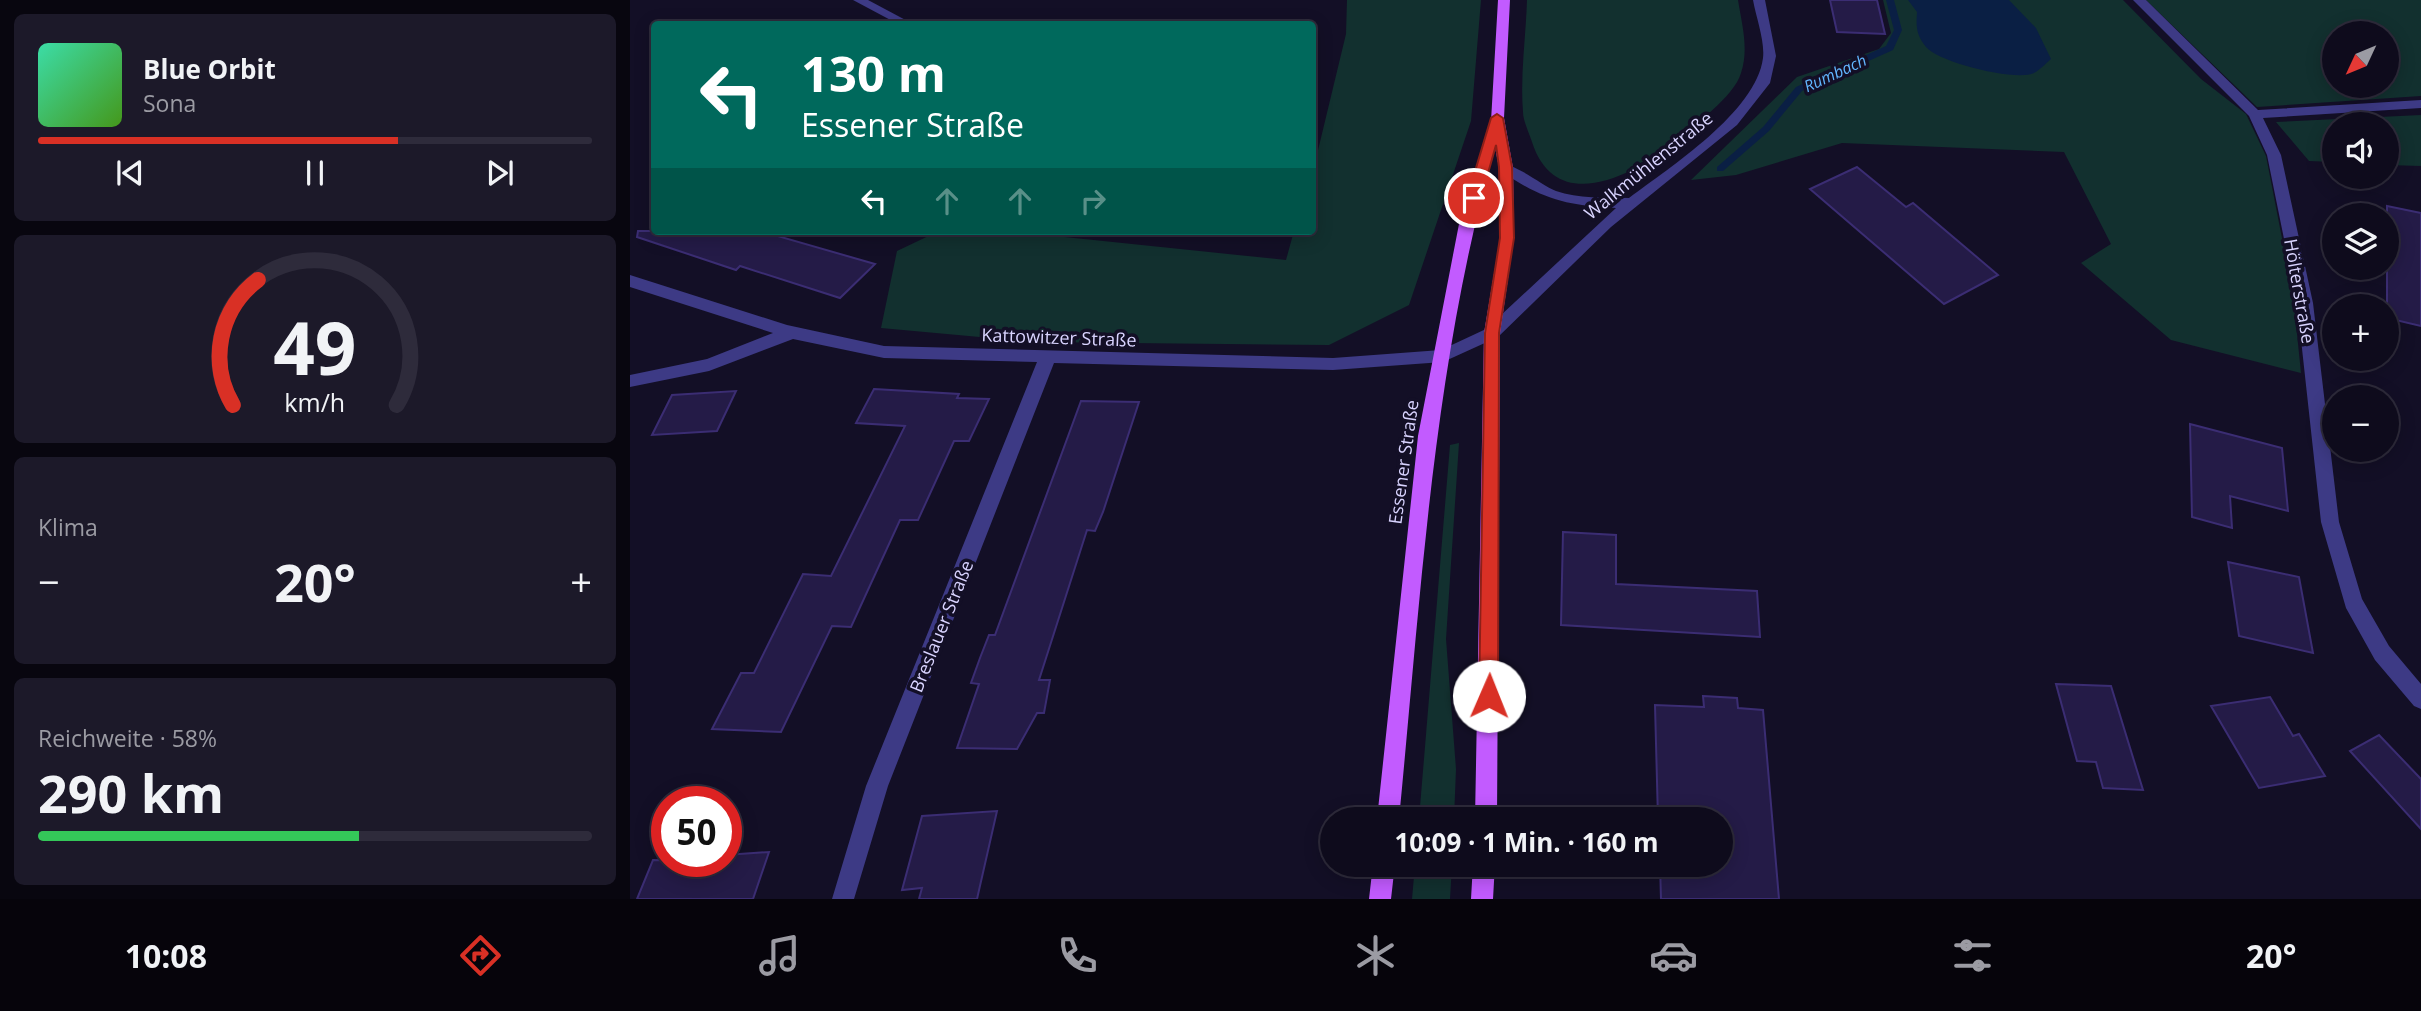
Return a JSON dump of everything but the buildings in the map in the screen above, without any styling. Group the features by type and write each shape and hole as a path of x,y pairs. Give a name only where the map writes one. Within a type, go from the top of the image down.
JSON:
{"main road":[{"name":"Essener Straße","path":"1389,807 1427,436 1466,224 1497,118 1504,0"},
{"name":"Essener Straße","path":"1486,807 1492,333 1507,238 1506,167 1497,118"},
{"path":"1380,899 1383,877"},
{"path":"1482,899 1483,877"}],"street":[{"path":"859,0 901,21"},
{"name":"Walkmühlenstraße","path":"1492,333 1629,203 1680,166 1732,122 1763,83 1770,56 1759,0"},
{"name":"Hölterstraße","path":"2139,0 2255,114 2274,155 2305,303 2330,522 2353,602 2382,653 2421,699"},
{"path":"2255,114 2421,104"},
{"path":"1506,167 1538,191 1562,200 1629,203"},
{"name":"Kattowitzer Straße","path":"630,281 791,333 836,345 884,352 1333,364 1443,356 1492,333"},
{"path":"630,381 709,365 791,333"},
{"name":"Breslauer Straße","path":"843,899 877,786 1048,356"}],"green space":[{"path":"1347,0 1481,0 1471,121 1409,305 1329,345 1035,342 881,328 897,251 931,235 1055,235 1286,260 1293,235 1316,235 1316,159 1346,34"},
{"path":"1527,0 1738,0 1745,46 1741,73 1730,92 1712,110 1639,166 1598,182 1577,184 1559,178 1543,165 1523,115"},
{"path":"1883,0 2123,0 2201,79 2246,114 2266,156 2293,295 2301,373 2171,340 2081,263 2111,244 2064,152 1842,143 1736,175 1691,180 1797,77 1879,49 1891,33"},
{"path":"2146,0 2421,0 2421,96 2399,97 2399,21 2322,21 2322,98 2391,98 2257,107"},
{"path":"2421,115 2421,166 2399,165 2399,116"},
{"path":"2322,120 2322,162 2309,161 2276,122"},
{"path":"1459,443 1446,639 1456,769 1454,807 1420,807 1450,445"},
{"path":"1414,877 1451,877 1450,899 1412,899"}],"water":[{"path":"1908,0 2009,0 2036,28 2051,59 2034,73 2011,75 1945,59 1933,53 1923,43 1917,30 1917,12"}],"waterway":[{"name":"Rumbach","path":"1720,169 1766,129 1799,89 1890,48 1898,30 1890,0"}],"route":[{"path":"1474,198 1497,118 1506,167 1507,238 1492,333 1489,696"}]}
